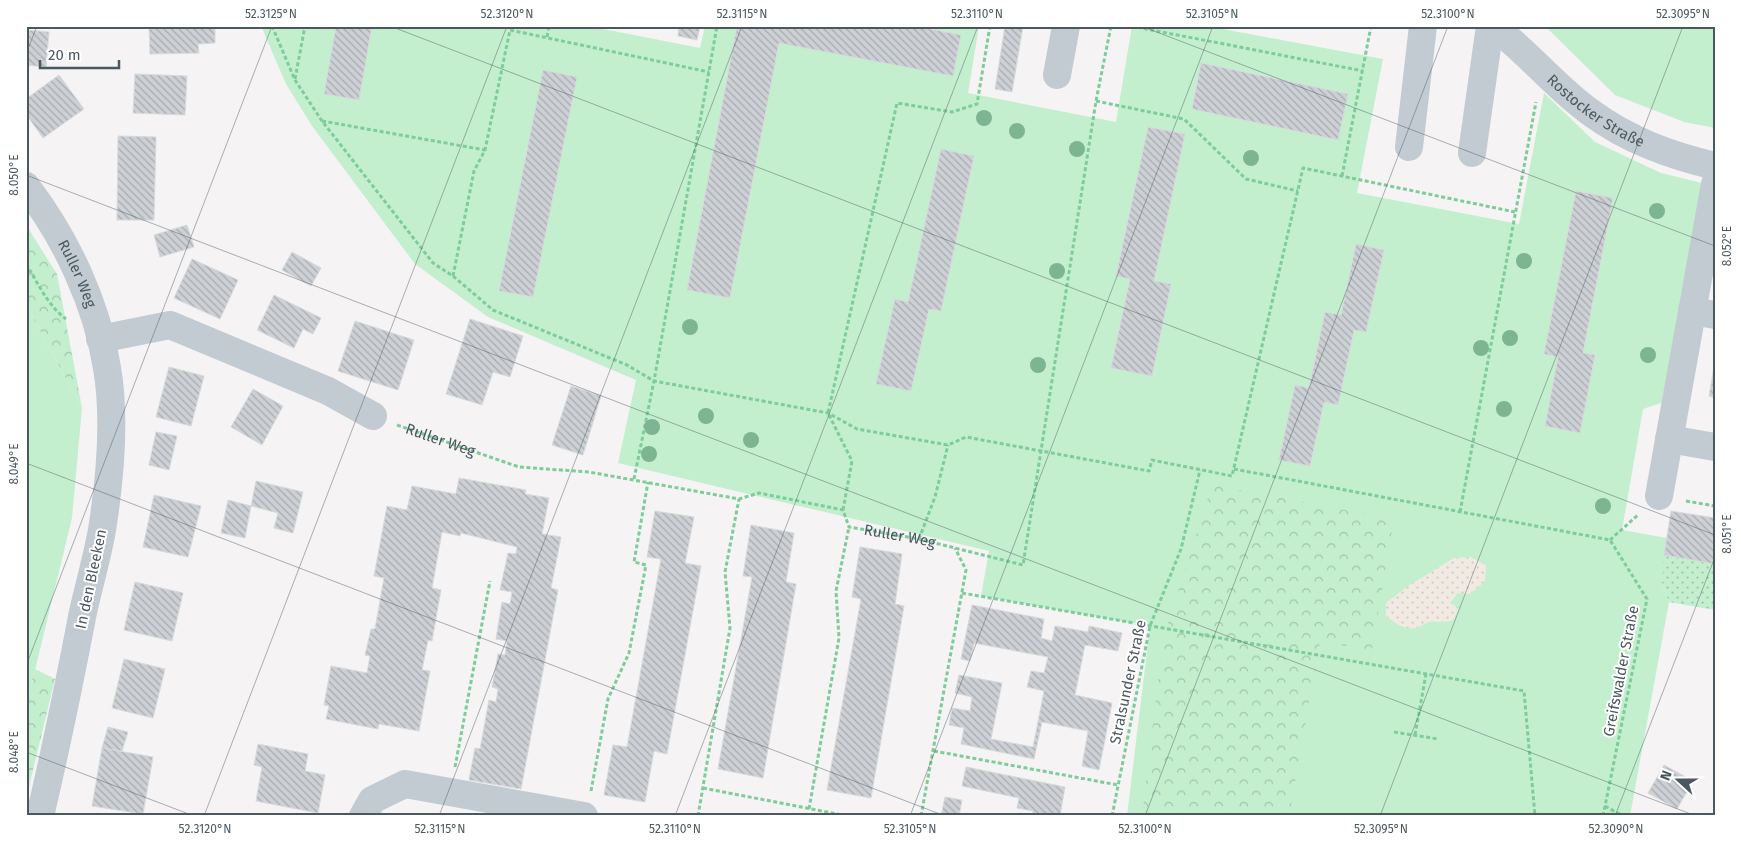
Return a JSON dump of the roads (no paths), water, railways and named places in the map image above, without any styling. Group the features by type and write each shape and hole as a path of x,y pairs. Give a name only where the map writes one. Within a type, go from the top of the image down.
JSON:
{"street":[{"path":"1057,75 1066,26"},
{"path":"1409,147 1423,26"},
{"path":"1472,153 1492,26"},
{"name":"Rostocker Straße","path":"1492,26 1589,112 1632,138 1673,156 1715,166"},
{"path":"1659,496 1669,439 1704,313 1715,184"},
{"name":"Ruller Weg","path":"26,186 40,204 72,261 98,330"},
{"path":"98,330 170,325 328,391 373,416"},
{"name":"In den Bleeken","path":"40,816 102,530 110,437 110,391 98,330"},
{"path":"1669,439 1715,447"},
{"path":"363,816 372,800 405,784 451,792 587,806"}]}
